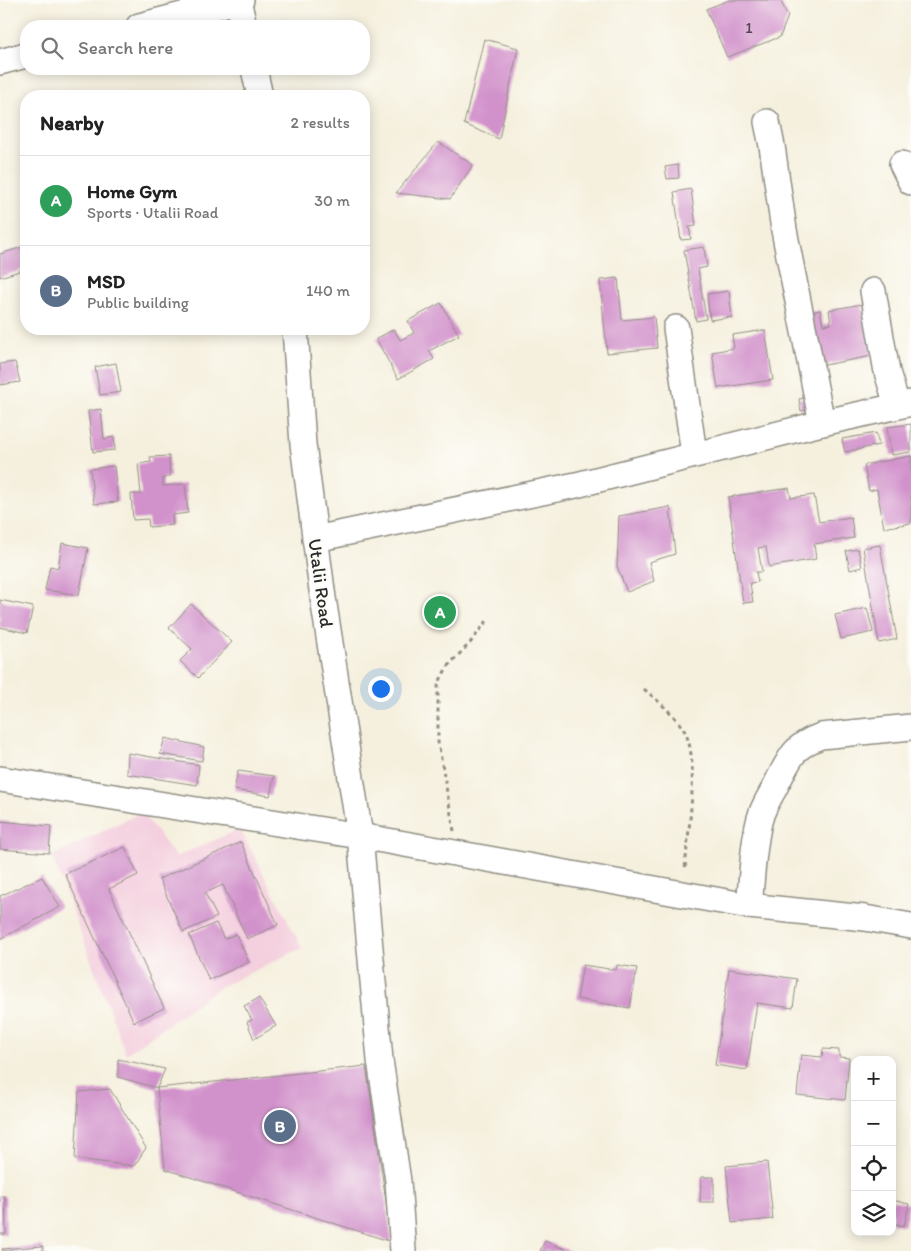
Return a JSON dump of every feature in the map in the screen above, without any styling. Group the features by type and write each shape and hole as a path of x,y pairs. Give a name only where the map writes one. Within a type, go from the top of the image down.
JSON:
{"street":[{"path":"162,20 239,0 243,20"},
{"path":"0,62 20,57"},
{"path":"255,75 259,90"},
{"path":"767,122 784,230 822,423"},
{"path":"315,539 576,485 694,454 904,404 887,372 873,291"},
{"path":"676,328 694,454"},
{"name":"Utalii Road","path":"295,335 303,444 315,539 360,836 380,1060 398,1180 403,1251"},
{"path":"749,906 761,815 791,756 799,747 810,740 822,736 911,727"},
{"path":"0,779 360,836 749,906 865,918 911,926"}],"path":[{"path":"458,854 438,742 438,687 448,666 487,621"},
{"path":"644,689 677,720 685,731 689,742 692,762 691,801 684,894"}],"shaded area":[{"path":"142,812 176,857 240,829 302,948 220,987 126,1054 52,856"}],"building":[{"path":"729,0 780,0 788,16 780,37 727,57 706,9"},
{"path":"484,39 518,48 499,139 464,124"},
{"path":"438,142 473,165 450,199 396,193"},
{"path":"678,165 679,178 667,179 665,167"},
{"path":"691,189 696,226 689,227 691,239 681,240 674,192"},
{"path":"704,247 707,267 698,269 706,319 696,321 684,250"},
{"path":"20,248 20,271 0,277 0,254"},
{"path":"618,278 622,320 654,317 657,348 607,353 600,280"},
{"path":"729,291 732,317 710,320 707,294"},
{"path":"441,303 459,335 429,351 434,359 398,379 376,339 394,329 400,340 414,333 408,321"},
{"path":"862,304 872,356 814,367 805,313 820,310 823,325 831,324 829,310"},
{"path":"765,330 773,380 718,388 712,352 734,348 732,335"},
{"path":"15,362 20,382 0,385 0,364"},
{"path":"116,363 121,392 100,395 95,367"},
{"path":"809,397 811,409 801,411 799,399"},
{"path":"101,409 104,439 114,437 115,450 93,452 88,411"},
{"path":"911,424 911,452 891,455 887,427"},
{"path":"876,433 879,445 845,452 842,439"},
{"path":"169,456 170,477 163,478 163,486 185,484 188,513 172,515 173,525 149,527 148,519 133,520 131,494 141,494 138,464 151,462 150,457"},
{"path":"911,456 911,523 884,528 877,489 869,491 864,465"},
{"path":"114,466 118,502 94,504 90,469"},
{"path":"789,488 791,498 814,495 819,522 851,517 854,538 814,544 816,559 769,567 766,547 758,548 762,572 756,572 758,582 750,583 753,602 743,603 728,497"},
{"path":"670,507 675,554 649,562 654,581 627,592 617,566 619,516"},
{"path":"62,543 88,548 79,595 45,590 50,566 58,568"},
{"path":"880,545 897,639 879,643 863,548"},
{"path":"858,549 862,567 850,570 846,551"},
{"path":"0,600 33,607 27,633 0,627"},
{"path":"191,604 232,642 198,678 180,661 192,649 169,628"},
{"path":"867,608 873,632 841,639 835,615"},
{"path":"165,738 204,747 202,761 160,754"},
{"path":"128,753 199,765 197,785 127,774"},
{"path":"238,771 274,776 270,796 234,790"},
{"path":"0,821 51,826 49,853 0,849"},
{"path":"241,842 278,925 247,939 223,885 205,893 217,917 183,932 159,879"},
{"path":"125,847 138,875 109,889 164,1008 134,1022 65,874"},
{"path":"42,877 60,907 0,939 0,896"},
{"path":"216,923 224,939 236,934 249,962 209,980 189,935"},
{"path":"583,965 616,970 617,965 637,968 630,1008 577,999"},
{"path":"729,969 797,979 793,1008 757,1003 747,1070 715,1065"},
{"path":"259,998 276,1026 254,1039 247,1022 252,1020 244,1006"},
{"path":"823,1049 839,1050 839,1057 849,1058 845,1100 797,1095 801,1055 822,1057"},
{"path":"118,1059 165,1069 157,1088 118,1077"},
{"path":"366,1066 392,1242 165,1169 157,1088"},
{"path":"110,1089 146,1148 134,1166 75,1159 79,1092"},
{"path":"767,1162 773,1219 732,1223 726,1166"},
{"path":"701,1177 714,1177 714,1202 700,1202"},
{"path":"0,1196 5,1196 6,1234 0,1234"},
{"path":"896,1201 909,1204 904,1226 896,1224"},
{"path":"545,1241 570,1251 540,1251"},
{"path":"43,1246 43,1251 3,1251 2,1249"}],"place":[{"name":"Home Gym","path":"440,612"},
{"name":"MSD","path":"280,1126"}]}
